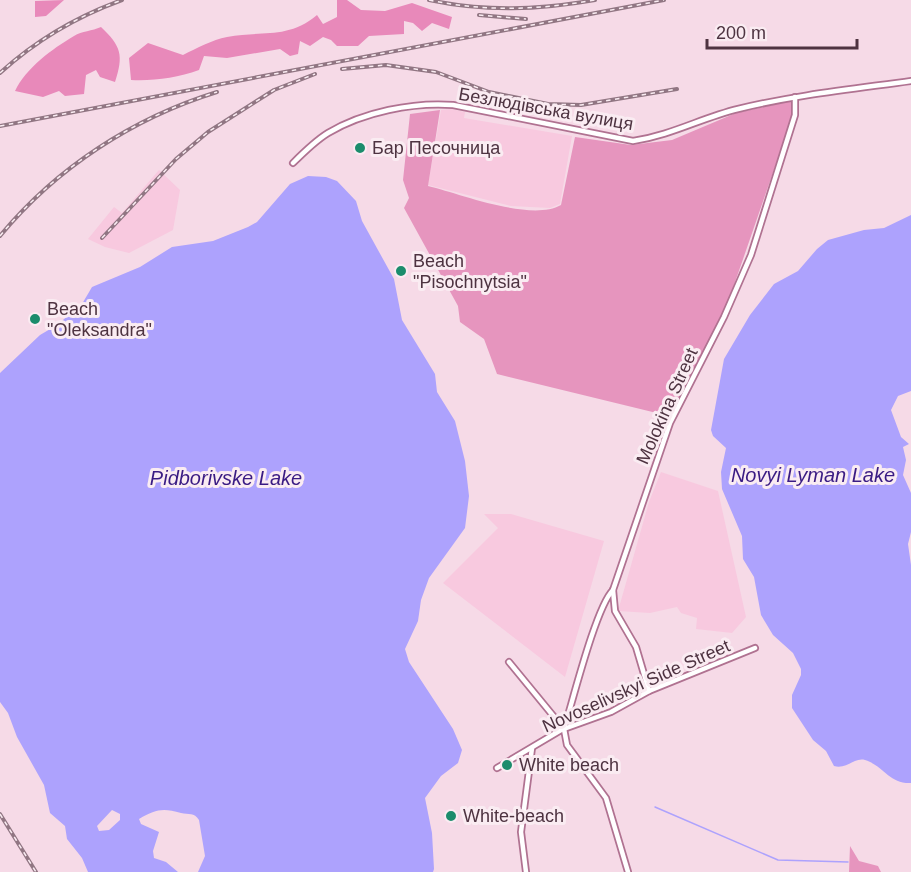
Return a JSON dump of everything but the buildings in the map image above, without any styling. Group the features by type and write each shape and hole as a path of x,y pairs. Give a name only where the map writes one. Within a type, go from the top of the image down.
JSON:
{"street":[{"name":"Безлюдівська вулиця","path":"293,163 321,137 337,128 391,110 424,104 453,105 633,141 662,136 735,109 795,97 911,81"},
{"name":"Molokina Street","path":"564,729 603,604 614,590 670,423 724,317 751,255 795,115 795,97"},
{"path":"614,590 615,611 636,647 649,691"},
{"name":"Novoselivskyi Side Street","path":"497,768 564,729 611,712 649,691 755,648"},
{"path":"509,662 564,729 567,745 608,801 628,872"},
{"path":"526,872 521,832 532,748"}],"shaded area":[{"path":"64,0 46,16 35,17 35,1"},
{"path":"337,0 347,0 361,10 385,11 412,3 452,17 449,29 432,23 422,31 413,23 404,21 404,34 369,36 358,46 337,46 331,40 323,37 310,46 300,41 298,54 290,56 280,49 227,58 204,56 199,70 191,73 148,80 131,80 129,58 148,43 183,55 221,38 285,31 306,23 317,15 323,24 337,17"},
{"path":"101,27 113,40 119,52 115,82 100,77 96,70 86,75 84,94 65,96 59,91 43,97 15,91 33,67 49,53 77,34"},
{"path":"791,101 793,115 725,311 669,416 497,374 484,339 460,322 458,306 404,208 409,198 403,180 410,114 440,110 428,186 496,205 532,210 561,205 575,137 631,145 672,140 736,113"},
{"path":"451,109 465,112 464,118 572,136 560,204 550,208 511,206 428,185 441,110"},
{"path":"159,170 180,190 173,230 129,253 105,247 88,239 114,207 122,213"},
{"path":"661,472 718,491 746,617 732,633 696,629 697,618 681,613 677,607 650,613 618,611 649,502"},
{"path":"484,514 511,514 604,541 565,677 443,583 498,528"},
{"path":"850,846 859,861 878,866 881,872 849,872"}],"water":[{"name":"Pidborivske Lake","path":"308,176 326,177 337,181 356,201 362,221 394,279 402,320 435,374 437,392 455,421 465,461 469,496 465,528 429,578 421,600 418,621 405,649 409,662 453,729 462,750 458,763 441,776 425,798 432,833 434,869 433,872 198,872 205,856 199,820 193,815 164,810 155,811 139,819 141,824 159,832 153,851 154,858 166,862 178,872 88,872 82,858 67,839 65,826 50,813 44,785 17,737 8,713 0,702 0,373 40,335 57,325 82,304 92,287 140,267 172,247 213,241 248,227 257,222 290,184","holes":["112,810 120,814 120,820 109,830 99,831 97,826"]},
{"name":"Novyi Lyman Lake","path":"911,215 911,391 898,396 891,410 901,437 909,444 903,447 906,460 903,475 911,493 911,532 908,544 911,565 911,783 903,783 865,760 834,766 826,751 813,740 792,708 792,695 801,675 801,669 793,653 773,635 761,615 754,577 743,559 742,536 722,489 721,472 726,448 713,436 711,430 724,359 750,315 774,284 798,271 828,240 864,230 884,228"}],"waterway":[{"path":"655,807 778,860 848,862"}],"railway":[{"path":"0,73 13,61 58,30 122,0"},
{"path":"429,0 492,8 532,8 595,0"},
{"path":"0,126 664,0"},
{"path":"479,15 526,19"},
{"path":"342,69 386,65 436,72 489,92 548,104 581,105 677,89"},
{"path":"102,238 176,159 208,132 274,90 315,74"},
{"path":"0,236 46,188 98,148 156,116 217,92"},
{"path":"0,814 36,872"}],"place":[{"name":"Бар Песочница","path":"360,148"},
{"name":"Beach \"Pisochnytsia\"","path":"401,271"},
{"name":"Beach \"Oleksandra\"","path":"35,319"},
{"name":"White beach","path":"507,765"},
{"name":"White-beach","path":"451,816"}]}
